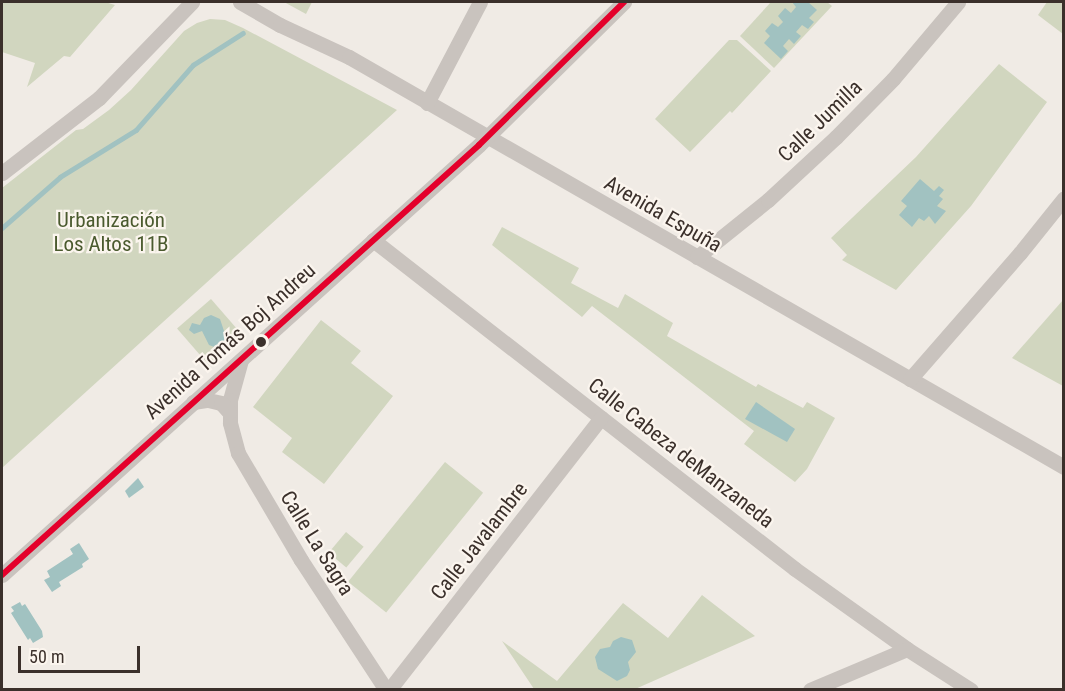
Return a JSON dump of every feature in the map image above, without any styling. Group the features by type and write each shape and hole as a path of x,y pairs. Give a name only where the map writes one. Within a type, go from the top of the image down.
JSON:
{"street":[{"path":"2,174 99,98 192,2"},
{"name":"Avenida Espuña","path":"240,2 280,25 349,57 427,104 1064,467"},
{"path":"427,104 480,2"},
{"name":"Avenida Tomás Boj Andreu","path":"2,575 486,137 624,2"},
{"name":"Calle Jumilla","path":"697,257 768,200 836,136 892,79 958,2"},
{"path":"910,379 1020,253 1064,198"},
{"name":"Calle Cabeza deManzaneda","path":"373,240 795,569 907,649 971,690"},
{"name":"Calle La Sagra","path":"241,359 231,388 229,412 235,444 252,479 388,690"},
{"path":"193,402 208,399 220,403 229,412"},
{"name":"Calle Javalambre","path":"388,690 601,418"},
{"path":"810,690 907,649"}],"green space":[{"path":"2,2 105,2 115,5 70,57 64,56 27,87 35,63 2,52"},
{"path":"284,2 312,2 306,14"},
{"path":"771,2 827,2 832,6 774,68 740,36"},
{"path":"1047,2 1063,2 1063,34 1038,15"},
{"name":"Urbanización Los Altos 11B","path":"210,19 225,20 243,28 397,110 2,468 2,188 76,130 83,129 109,110 131,90 184,31 197,23"},
{"path":"729,40 737,40 771,71 732,113 730,111 690,152 655,119"},
{"path":"999,64 1047,102 971,206 896,290 842,260 847,255 831,238 916,157"},
{"path":"502,227 579,268 571,283 618,308 625,294 673,323 667,336 756,387 758,384 803,408 807,402 835,418 807,469 795,482 744,444 754,431 592,306 582,317 492,245"},
{"path":"211,299 243,336 209,366 177,329"},
{"path":"1063,300 1063,386 1012,358"},
{"path":"321,320 361,351 351,363 393,396 324,484 282,452 292,438 253,407"},
{"path":"445,462 483,493 386,613 348,582"},
{"path":"346,532 364,547 346,567 329,553"},
{"path":"702,595 755,636 633,690 534,689 502,641 557,681 623,603 668,638"}],"water":[{"path":"792,2 808,2 817,10 809,18 814,22 808,29 802,25 796,32 801,36 794,44 789,39 783,46 788,51 781,59 764,43 770,36 765,31 772,23 778,27 783,22 778,16 785,8 791,13 796,7"},
{"path":"920,179 934,191 939,186 944,190 939,196 943,199 937,206 946,211 935,224 929,216 924,221 919,218 912,227 899,215 907,206 901,201"},
{"path":"211,315 220,319 226,337 225,343 217,348 209,345 202,331 194,334 189,330 192,323 200,325 204,318"},
{"path":"756,402 795,429 787,442 745,419"},
{"path":"138,478 144,487 129,498 125,491"},
{"path":"79,543 89,559 82,564 83,567 59,582 61,586 52,592 44,580 50,577 47,571 73,554 70,549"},
{"path":"20,602 22,606 25,604 42,631 43,637 33,643 30,638 28,640 11,613 14,611 11,607"},
{"path":"621,637 632,640 636,652 628,662 630,670 627,676 617,681 598,669 595,657 600,649 610,647 613,641"}],"waterway":[{"path":"2,228 60,177 136,130 193,65 243,33"}],"transit line":[{"path":"2,575 479,145 624,2"}]}
